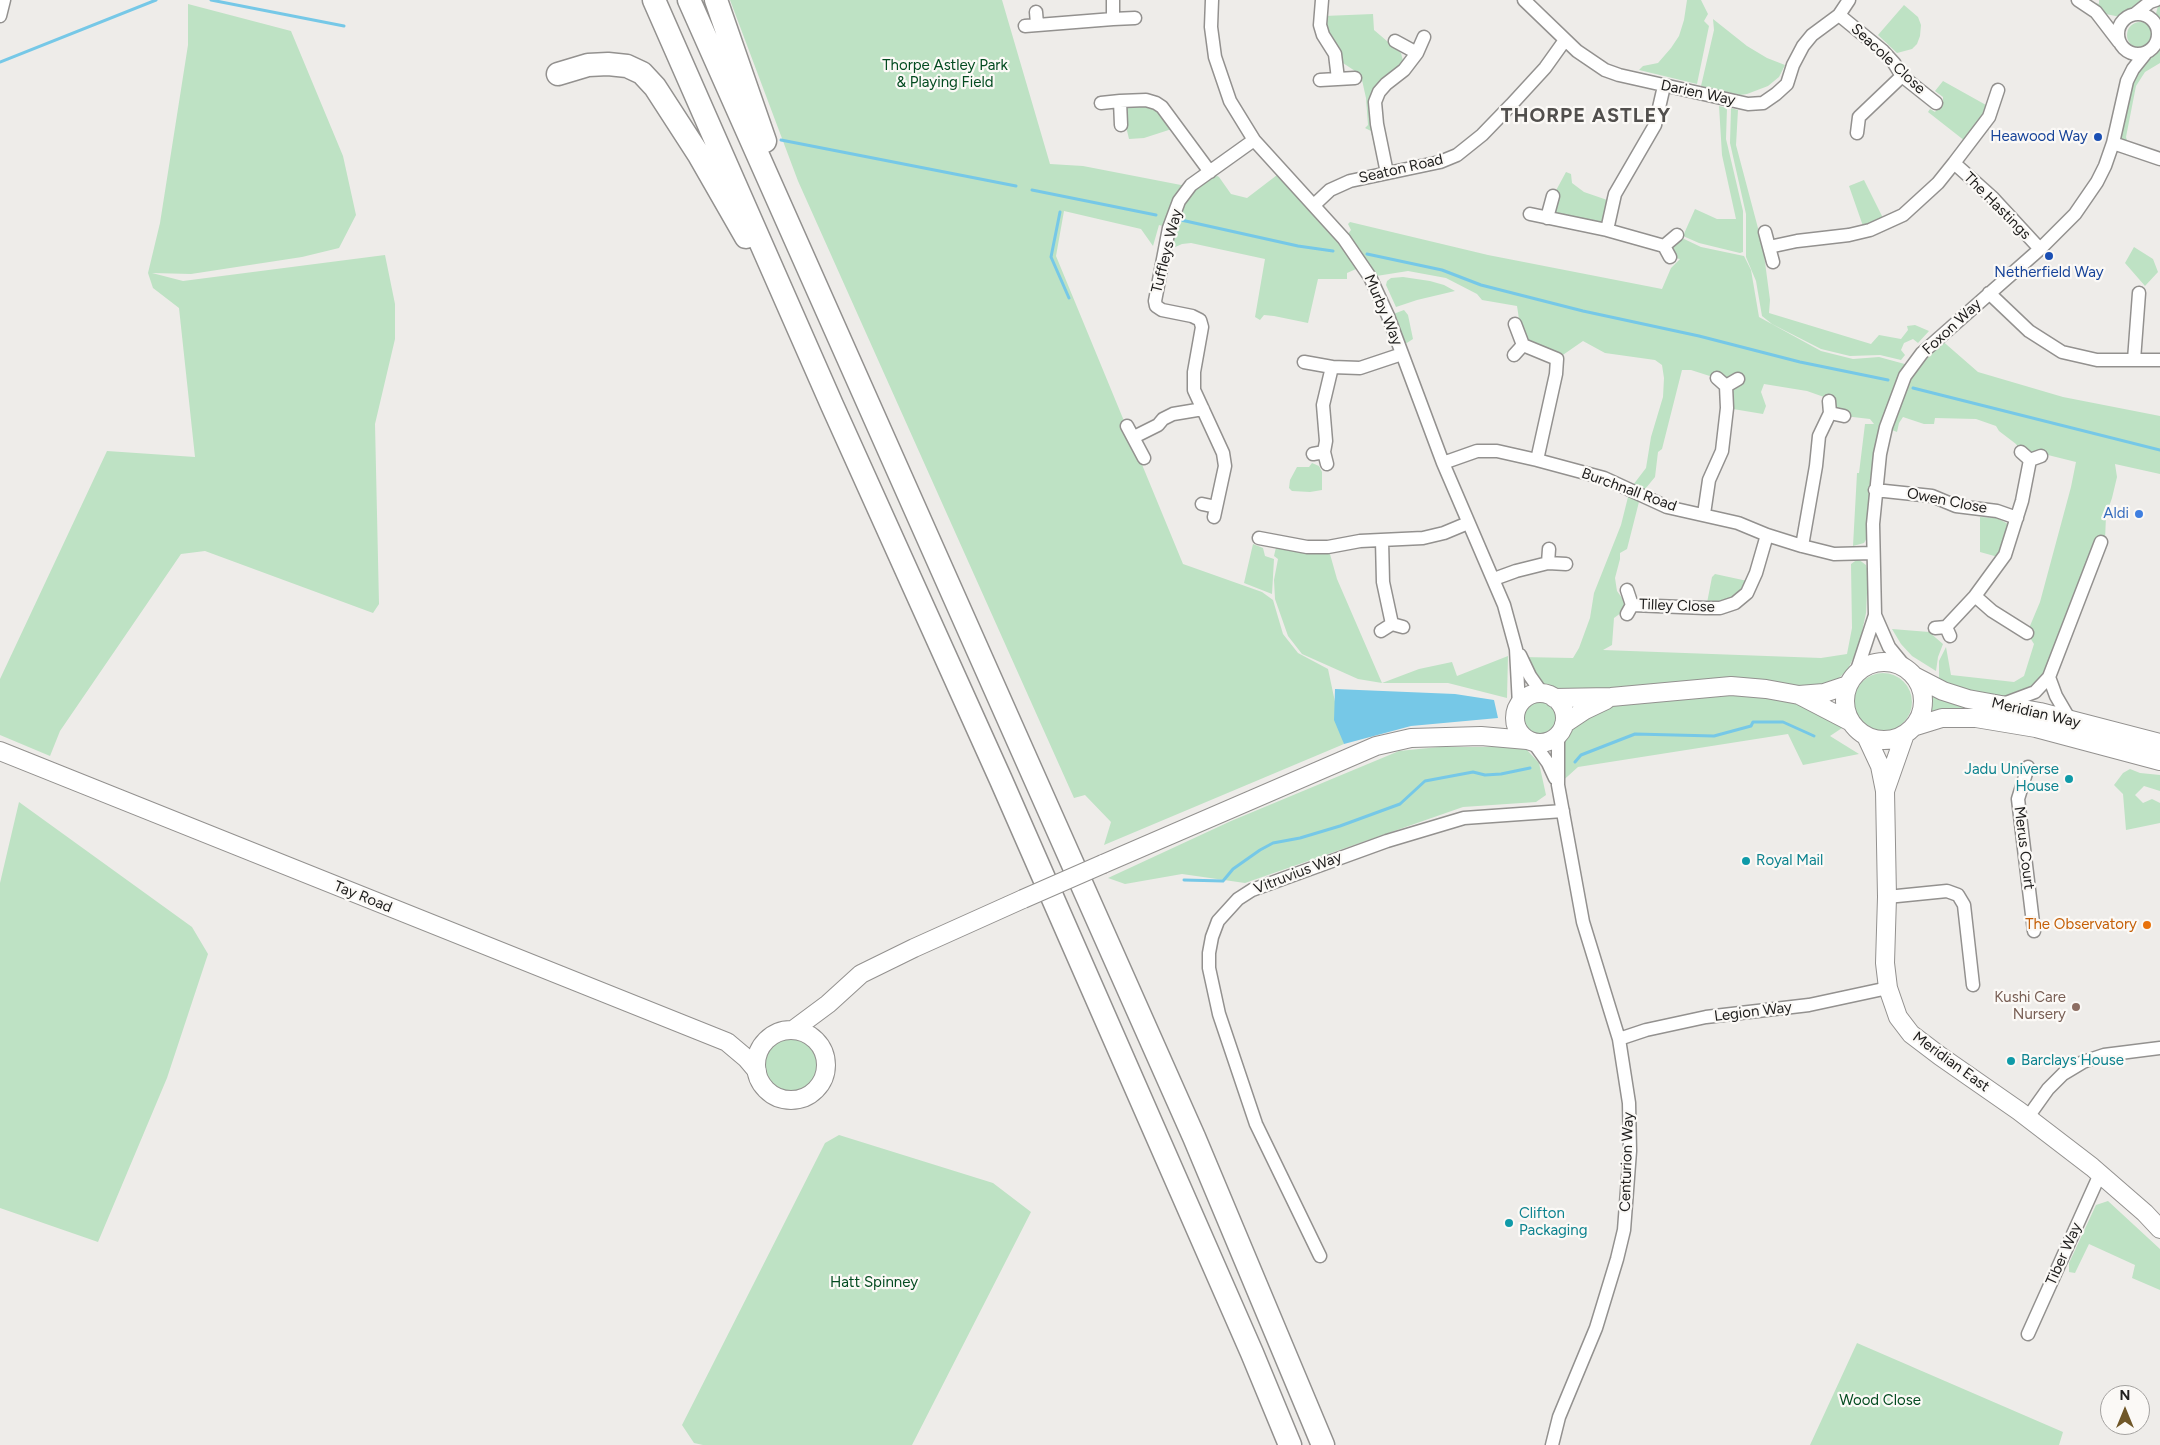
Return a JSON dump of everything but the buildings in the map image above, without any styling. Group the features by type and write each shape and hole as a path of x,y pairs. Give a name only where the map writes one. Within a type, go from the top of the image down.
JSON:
{"highway":[{"path":"654,0 1001,780 1252,1353 1290,1445"},
{"path":"688,0 1194,1138 1323,1445"},
{"path":"716,0 770,152 802,259"},
{"path":"558,74 588,66 608,64 627,66 642,73 655,87 694,148 734,218 788,304"}],"street":[{"path":"0,16 4,0"},
{"path":"1113,0 1113,19"},
{"name":"Murby Way","path":"1212,0 1211,27 1219,73 1230,102 1254,140 1344,238 1370,277 1388,316 1443,463 1494,579 1512,629 1516,649 1517,710"},
{"path":"1322,0 1320,25 1323,35 1335,54 1338,79"},
{"name":"Darien Way","path":"1524,0 1565,40 1604,70 1664,86 1748,104 1763,103 1787,84 1799,52 1812,35 1839,15 1849,0"},
{"path":"2078,0 2096,12 2122,46 2134,54 2152,50 2157,44 2158,6 2156,0 2130,16 2118,29 2122,46"},
{"path":"2096,12 2130,16 2142,14 2157,27"},
{"name":"Seacole Close","path":"1839,15 1883,51 1902,76 1936,103"},
{"path":"1033,21 1135,18"},
{"path":"1387,173 1377,124 1375,102 1379,92 1404,70 1417,53 1424,37"},
{"name":"Seaton Road","path":"1314,205 1330,190 1350,180 1440,162 1457,155 1471,144 1545,68 1565,40"},
{"path":"1395,41 1417,53"},
{"name":"Foxon Way","path":"2122,46 2127,81"},
{"name":"Foxon Way","path":"1911,673 1889,648 1875,615 1873,553 1876,490 1886,427 1906,376 1922,353 2040,249 2065,225 2088,196 2105,166 2113,143 2127,81 2133,69 2152,50"},
{"path":"1857,133 1859,117 1902,76"},
{"path":"1320,80 1356,78"},
{"path":"1607,230 1615,194 1655,124 1664,86"},
{"path":"1769,247 1797,241 1850,235 1886,224 1903,215 1918,203 1954,163 1989,117 1998,90"},
{"path":"1101,102 1146,100 1156,102 1162,107 1210,172"},
{"path":"1120,101 1121,125"},
{"name":"Tuffleys Way","path":"1202,504 1215,512 1225,466 1223,453 1194,390 1193,380 1202,327 1200,320 1192,316 1162,310 1156,306 1155,300 1174,211 1191,186 1254,140"},
{"path":"2113,143 2160,158"},
{"name":"The Hastings","path":"1954,163 1993,198 2040,249"},
{"path":"1547,218 1553,196"},
{"path":"1530,214 1607,230 1667,251 1677,235"},
{"path":"1765,232 1773,262"},
{"path":"1989,293 2029,331 2053,347 2085,359 2160,360"},
{"path":"2134,360 2139,293"},
{"path":"1516,324 1518,350 1562,355 1537,460"},
{"path":"1304,362 1332,367 1360,368 1402,354"},
{"path":"1321,457 1326,441 1323,405 1332,367"},
{"path":"1704,514 1709,480 1723,444 1727,408 1721,382 1738,379"},
{"path":"1802,546 1816,466 1819,436 1829,407 1844,416"},
{"path":"1134,437 1173,414 1202,409"},
{"path":"1127,426 1144,458"},
{"name":"Burchnall Road","path":"1443,463 1477,451 1497,451 1604,478 1667,506 1738,523 1802,546 1834,554 1873,553"},
{"path":"1944,630 1975,596 2004,555 2018,518 2031,456"},
{"name":"Owen Close","path":"1876,490 1927,495 1956,506 1997,511 2018,518"},
{"path":"1259,538 1277,543 1307,547 1328,547 1382,540 1423,538 1444,533 1468,523"},
{"name":"Tilley Close","path":"1627,590 1629,609 1720,608 1735,603 1746,593 1756,573 1767,535"},
{"path":"1382,540 1383,582 1392,627"},
{"path":"2003,704 2034,692 2049,677 2102,542"},
{"path":"1274,556 1277,543"},
{"path":"1548,564 1549,549"},
{"path":"1494,579 1516,571 1548,564 1566,564"},
{"path":"1975,596 1992,611 2027,633"},
{"name":"Foxon Way","path":"1852,679 1875,615"},
{"name":"Murby Way","path":"1516,649 1530,676 1548,696"},
{"path":"1481,736 1502,725 1517,710 1525,698 1533,694 1611,697 1731,686 1799,695 1824,693 1852,679 1865,666 1881,662 1897,664 1911,673 1922,690 1923,706 1921,714 1909,731 1886,740 1866,736 1851,722 1799,695"},
{"name":"Meridian Way","path":"1911,673 1943,691 1968,699 2003,704 2160,743"},
{"path":"2049,677 2056,696 2070,720"},
{"path":"1851,722 1844,700 1852,679"},
{"path":"1548,696 1563,710 1561,730"},
{"path":"793,1030 828,1004 861,974 881,963 1023,899 1376,746 1411,738 1481,736 1547,742 1585,710 1611,697"},
{"path":"1517,710 1516,724 1520,733 1530,741"},
{"name":"Meridian Way","path":"1909,731 1942,718 1976,718 2036,728 2160,761"},
{"name":"Centurion Way","path":"1552,1445 1559,1417 1603,1310 1624,1230 1630,1141 1629,1103 1619,1039 1584,922 1562,811 1558,785 1561,730"},
{"name":"Meridian East","path":"1885,792 1909,731"},
{"name":"Meridian East","path":"1866,736 1880,766 1885,792 1887,897 1885,963 1888,988 1898,1017 1911,1034 2028,1118 2100,1174 2145,1213 2160,1230"},
{"name":"Centurion Way","path":"1530,741 1548,762 1558,785"},
{"name":"Tay Road","path":"0,751 727,1042 746,1058 757,1071"},
{"name":"Merus Court","path":"2028,767 2018,799 2034,931"},
{"name":"Vitruvius Way","path":"1320,1256 1256,1124 1219,1014 1209,968 1212,937 1218,921 1238,899 1252,890 1387,840 1464,818 1562,811"},
{"path":"1887,897 1948,891 1958,895 1964,905 1973,985"},
{"name":"Legion Way","path":"1619,1039 1646,1030 1706,1017 1809,1005 1888,988"},
{"path":"823,1051 811,1036 793,1030 780,1032 769,1038 759,1053 757,1071 760,1081 767,1090 786,1100 806,1096 817,1088 824,1077 826,1064 821,1029 828,1004"},
{"name":"Tay Road","path":"727,1042 752,1042 769,1038"},
{"path":"2028,1118 2048,1089 2063,1074 2083,1062 2104,1055 2159,1049"},
{"name":"Tiber Way","path":"2028,1334 2100,1174"}],"green space":[{"name":"Thorpe Astley Park & Playing Field","path":"730,0 1002,0 1050,164 1083,166 1181,185 1191,185 1210,172 1219,177 1231,194 1247,198 1281,172 1344,239 1351,230 1348,224 1350,222 1488,255 1662,289 1671,268 1680,259 1670,257 1664,246 1682,238 1701,247 1744,256 1751,270 1759,317 1821,351 1853,359 1879,357 1912,366 1939,338 1978,372 2063,397 2160,416 2160,474 2115,464 2117,477 2106,515 2105,541 2050,679 2004,704 2160,743 2160,761 2036,728 1918,721 1923,698 1922,690 1914,676 1927,683 1939,678 1939,661 1946,647 1951,675 2014,682 2024,676 2034,644 2027,633 2040,602 2076,462 2048,455 2041,456 2021,452 2016,444 1999,431 1996,426 1976,419 1935,418 1934,424 1924,424 1903,417 1897,432 1879,425 1868,536 1864,543 1853,546 1857,473 1859,473 1865,424 1874,424 1870,419 1844,416 1824,397 1807,391 1764,384 1761,392 1766,406 1763,414 1727,408 1716,378 1691,370 1682,370 1662,449 1658,452 1655,477 1641,494 1627,549 1620,553 1615,578 1617,591 1627,605 1625,610 1614,618 1612,645 1603,650 1821,658 1847,654 1852,628 1851,564 1858,559 1866,565 1868,573 1866,613 1859,646 1848,669 1837,680 1801,695 1851,722 1830,736 1859,754 1803,765 1788,734 1578,767 1558,785 1558,736 1585,710 1542,693 1521,657 1573,658 1579,648 1590,618 1594,593 1621,525 1630,489 1646,468 1651,437 1663,397 1664,378 1662,365 1655,360 1605,353 1583,341 1557,359 1523,345 1517,306 1482,300 1477,294 1446,278 1408,271 1370,277 1363,266 1347,273 1347,279 1318,279 1308,323 1264,315 1260,320 1255,317 1265,259 1191,243 1182,244 1164,252 1169,228 1159,225 1153,246 1141,229 1064,211 1056,256 1183,564 1262,592 1273,600 1283,634 1298,653 1328,669 1344,744 1104,845 1111,822 1085,795 1074,798 798,181"},
{"path":"1687,0 1701,0 1708,14 1704,21 1709,26 1697,84 1639,70 1643,66 1658,63 1671,48 1679,36"},
{"path":"2086,0 2099,4 2099,0 2160,0 2160,31 2154,21 2158,6 2144,7 2125,18 2096,12"},
{"path":"188,4 291,31 343,156 356,215 339,248 302,257 191,274 152,273 183,281 385,255 395,304 395,339 375,424 379,604 373,613 205,551 181,554 60,731 50,756 0,735 0,679 107,451 195,457 179,308 153,288 148,273 160,223 188,45"},
{"path":"1904,5 1918,17 1921,25 1920,36 1917,44 1912,49 1897,53 1878,35"},
{"path":"1373,14 1374,30 1401,53 1403,61 1402,65 1381,82 1377,144 1374,145 1371,131 1365,128 1368,125 1366,98 1362,80 1355,71 1343,63 1327,31 1324,16"},
{"path":"1713,19 1747,46 1767,58 1785,65 1779,77 1768,86 1740,95 1701,86 1714,30"},
{"path":"2140,22 2149,26 2153,35 2149,44 2140,48 2131,44 2127,35 2131,26"},
{"path":"2152,49 2160,49 2160,63 2145,72 2136,86 2126,137 2129,148 2113,143 2127,81"},
{"path":"1943,81 1986,105 1987,110 1965,141 1928,112 1930,109 1935,112 1943,100 1943,97 1935,91"},
{"path":"1146,100 1178,127 1144,138 1129,139 1120,101"},
{"path":"1719,106 1727,108 1726,139 1743,211 1743,252 1740,253 1699,243 1683,236 1695,209 1717,219 1736,219 1722,155"},
{"path":"1731,108 1738,110 1736,145 1763,247 1770,300 1769,313 1871,344 1879,335 1901,339 1908,330 1907,326 1915,325 1929,331 1918,343 1913,339 1904,343 1901,350 1905,355 1901,360 1880,355 1850,356 1821,349 1772,324 1762,316 1756,281 1746,257 1746,214 1730,143"},
{"path":"1566,172 1571,174 1572,183 1584,192 1613,202 1607,230 1547,218 1553,196"},
{"path":"1864,180 1883,218 1863,226 1849,186"},
{"path":"2134,247 2153,259 2158,272 2145,286 2125,263"},
{"path":"1403,277 1430,281 1455,291 1396,307 1386,285 1387,281 1391,278"},
{"path":"1404,310 1408,315 1413,339 1399,348 1388,316"},
{"path":"1312,463 1319,466 1322,472 1322,490 1310,492 1292,491 1289,488 1290,480 1297,467 1309,467"},
{"path":"1980,517 1997,518 2008,524 2009,529 1998,557 1980,552"},
{"path":"1277,543 1328,547 1337,579 1382,683 1358,679 1302,654 1288,636 1275,599 1274,580 1278,559 1274,556"},
{"path":"1253,544 1263,548 1265,556 1274,559 1272,594 1244,583"},
{"path":"1715,574 1752,582 1747,593 1706,608 1712,577"},
{"path":"1892,629 1929,632 1943,644 1938,657 1936,671 1912,656 1901,644"},
{"path":"1508,656 1507,698 1448,683 1382,683 1419,669 1452,662 1457,676"},
{"path":"1877,673 1889,673 1904,681 1912,696 1912,708 1904,723 1889,731 1877,731 1862,723 1854,708 1854,696 1862,681"},
{"path":"1541,701 1553,706 1558,718 1553,730 1541,735 1529,730 1524,718 1529,706"},
{"path":"1439,747 1515,747 1527,750 1539,763 1546,795 1536,802 1463,807 1245,883 1182,874 1125,884 1108,878 1231,821 1399,751"},
{"path":"2130,769 2140,773 2160,775 2160,791 2144,786 2135,795 2143,803 2152,799 2160,803 2160,823 2126,830 2123,794 2114,785 2123,773"},
{"path":"19,802 192,927 208,954 167,1078 98,1242 0,1208 0,883"},
{"path":"791,1037 801,1039 810,1045 816,1054 818,1064 816,1074 810,1083 801,1089 791,1091 781,1089 772,1083 766,1074 764,1064 766,1054 772,1045 781,1039"},
{"name":"Hatt Spinney","path":"839,1135 993,1183 1031,1212 912,1445 703,1445 694,1443 682,1425 825,1143"},
{"path":"2108,1201 2160,1249 2160,1290 2132,1278 2135,1265 2089,1244 2075,1273 2069,1272 2069,1263 2096,1205"},
{"name":"Wood Close","path":"1857,1343 2063,1432 2059,1445 1810,1445"}],"water":[{"path":"1335,689 1455,694 1494,700 1498,718 1411,726 1344,744 1334,720"}],"waterway":[{"path":"0,62 156,0"},
{"path":"211,0 344,26"},
{"path":"781,140 1016,186"},
{"path":"1032,190 1156,215"},
{"path":"1060,212 1051,257 1069,298"},
{"path":"1181,220 1298,246 1333,251"},
{"path":"1367,254 1442,270 1481,285 1583,311 1699,336 1800,362 1888,380"},
{"path":"1913,388 2160,450"},
{"path":"1575,762 1581,755 1635,734 1714,736 1751,726 1753,722 1783,722 1814,736"},
{"path":"1184,880 1223,881 1233,869 1273,843 1300,838 1340,826 1400,804 1425,781 1473,772 1485,775 1501,774 1530,768"}],"place":[{"name":"Heawood Way","path":"2098,137"},
{"name":"Netherfield Way","path":"2049,256"},
{"name":"Aldi","path":"2139,514"},
{"name":"Jadu Universe House","path":"2069,779"},
{"name":"Royal Mail","path":"1746,861"},
{"name":"The Observatory","path":"2147,925"},
{"name":"Kushi Care Nursery","path":"2076,1007"},
{"name":"Barclays House","path":"2011,1061"},
{"name":"Clifton Packaging","path":"1509,1223"}],"district":[{"name":"THORPE ASTLEY","path":"1586,116"}]}
